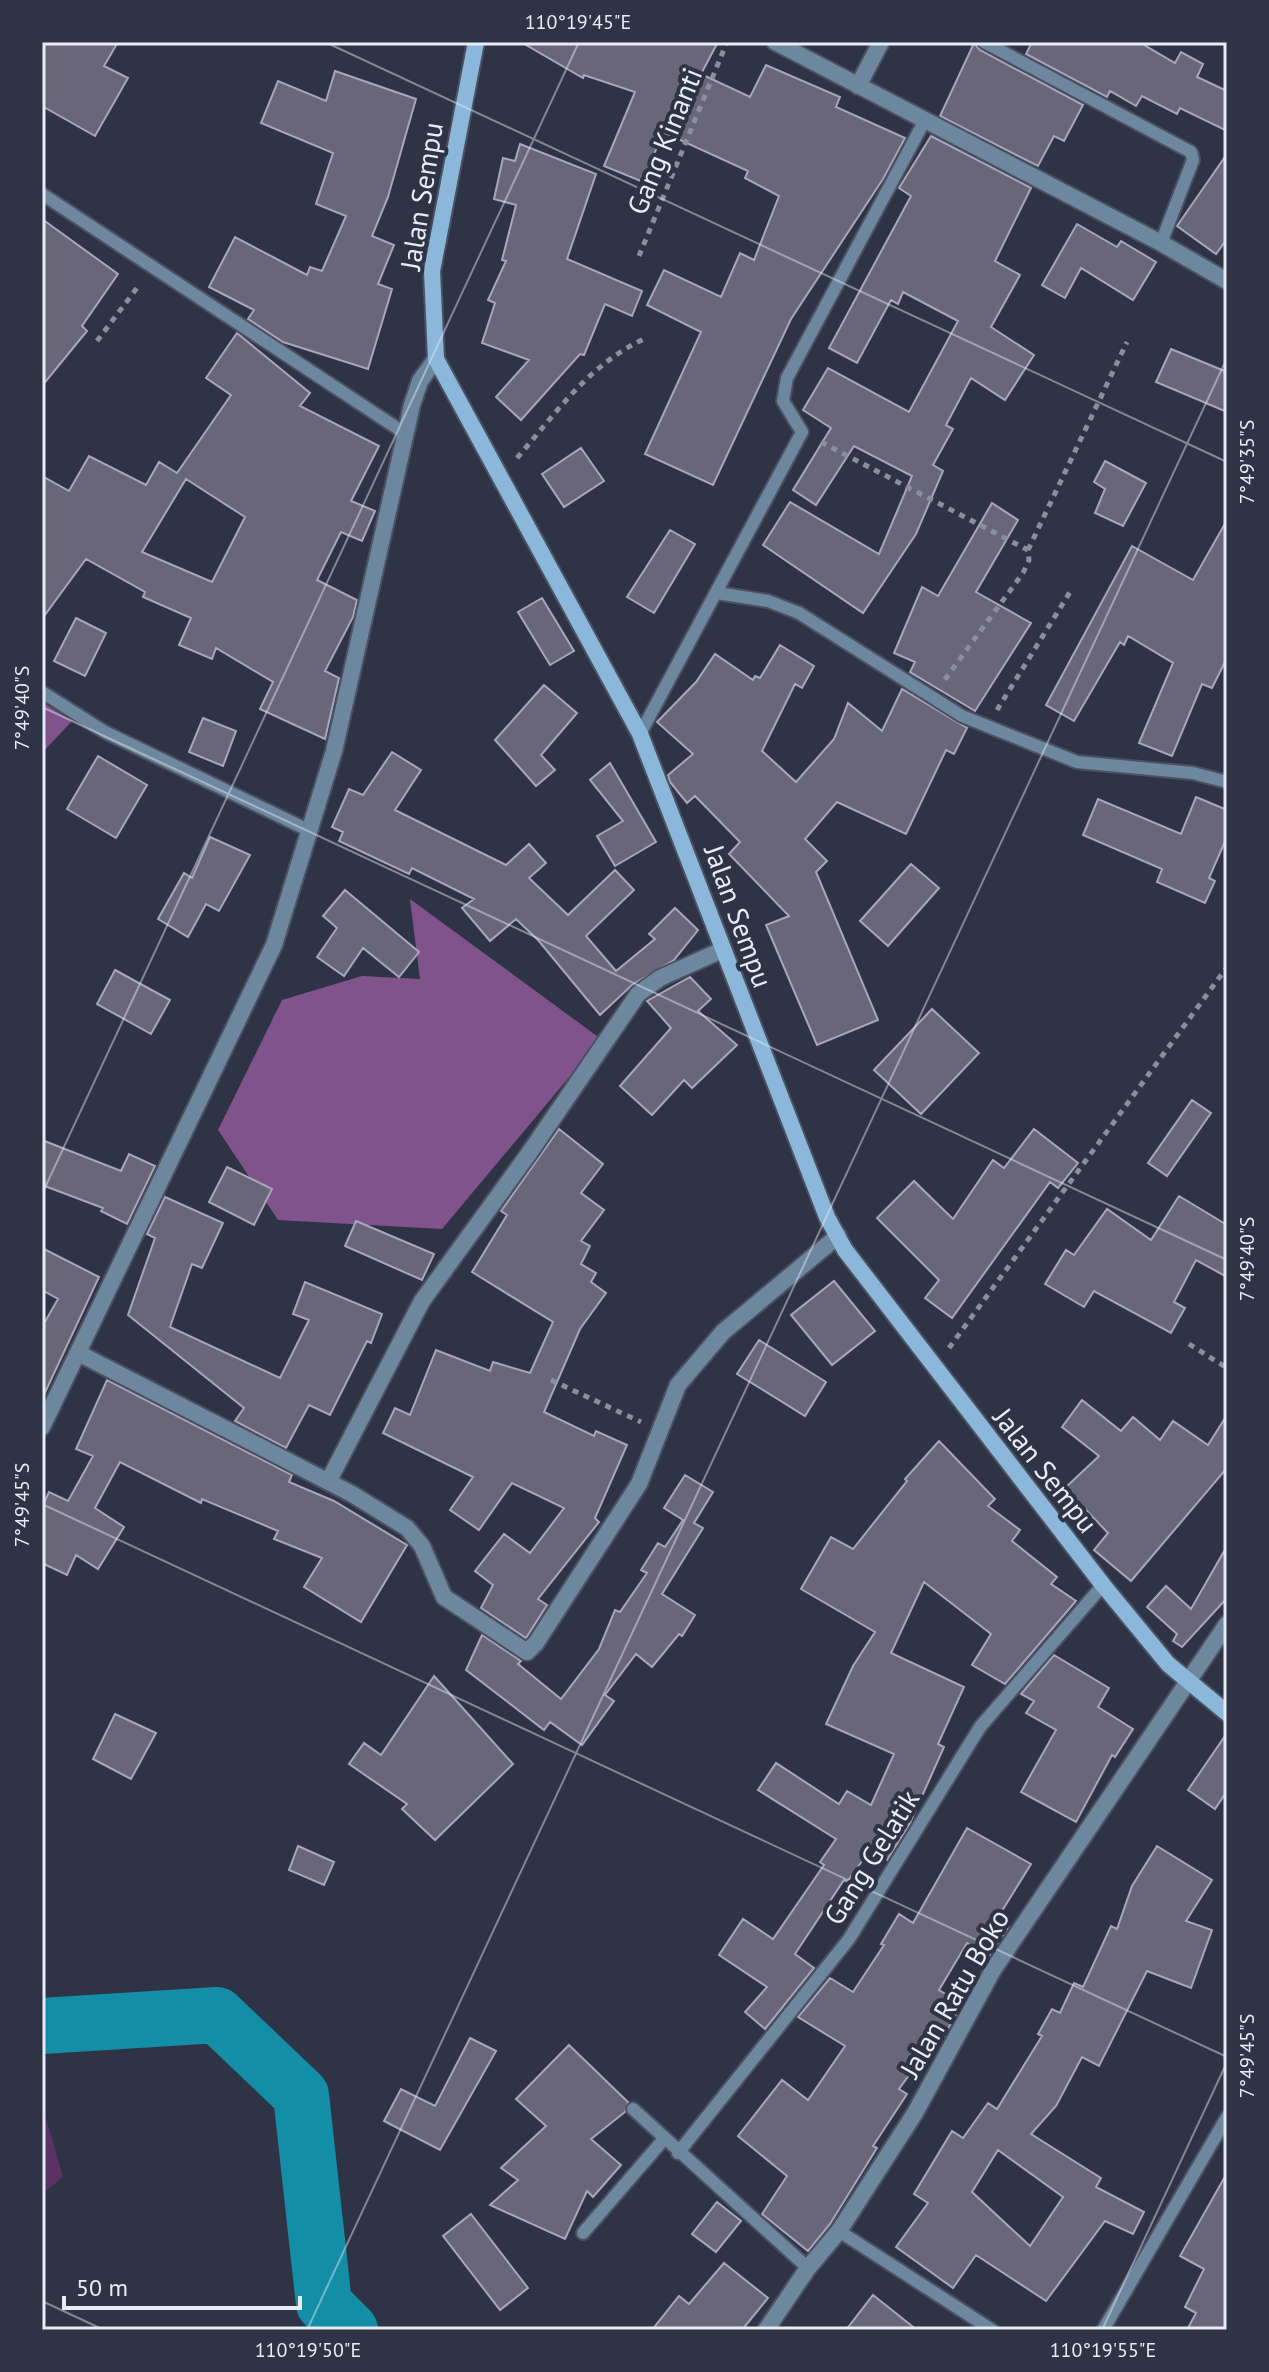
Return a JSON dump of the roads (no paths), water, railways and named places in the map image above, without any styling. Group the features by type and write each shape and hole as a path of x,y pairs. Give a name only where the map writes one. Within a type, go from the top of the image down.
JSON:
{"main road":[{"name":"Jalan Sempu","path":"476,42 432,271 436,359 640,734 690,856 722,950 838,1236 934,1368 1103,1585 1168,1664 1227,1713"}],"street":[{"path":"775,42 1161,243 1227,281"},
{"path":"858,86 881,42"},
{"path":"42,1427 80,1354 274,945 334,751 420,381 436,359"},
{"path":"328,1482 422,1301 530,1152 638,994 660,978 722,950"},
{"path":"80,1354 328,1482 407,1528 422,1546 444,1597 527,1652 536,1643 639,1484 678,1385 723,1332 838,1236"},
{"name":"Jalan Ratu Boko","path":"766,2330 808,2268 839,2231 915,2113 993,1970 1227,1624"}],"lane":[{"path":"984,42 1191,152 1193,160 1161,243"},
{"path":"640,734 802,432 783,401 787,378 925,120"},
{"path":"42,194 406,434"},
{"path":"717,593 768,601 799,613 931,700 987,728 1077,762 1193,773 1227,782"},
{"path":"42,692 105,732 308,830"},
{"name":"Gang Gelatik","path":"678,2153 849,1939 980,1727 1103,1585"},
{"path":"633,2109 808,2268"},
{"path":"1103,2330 1227,2117"},
{"path":"583,2233 664,2139"},
{"path":"839,2231 992,2330"}],"waterway":[{"path":"42,2026 217,2015 301,2095 324,2304 350,2330"}]}
